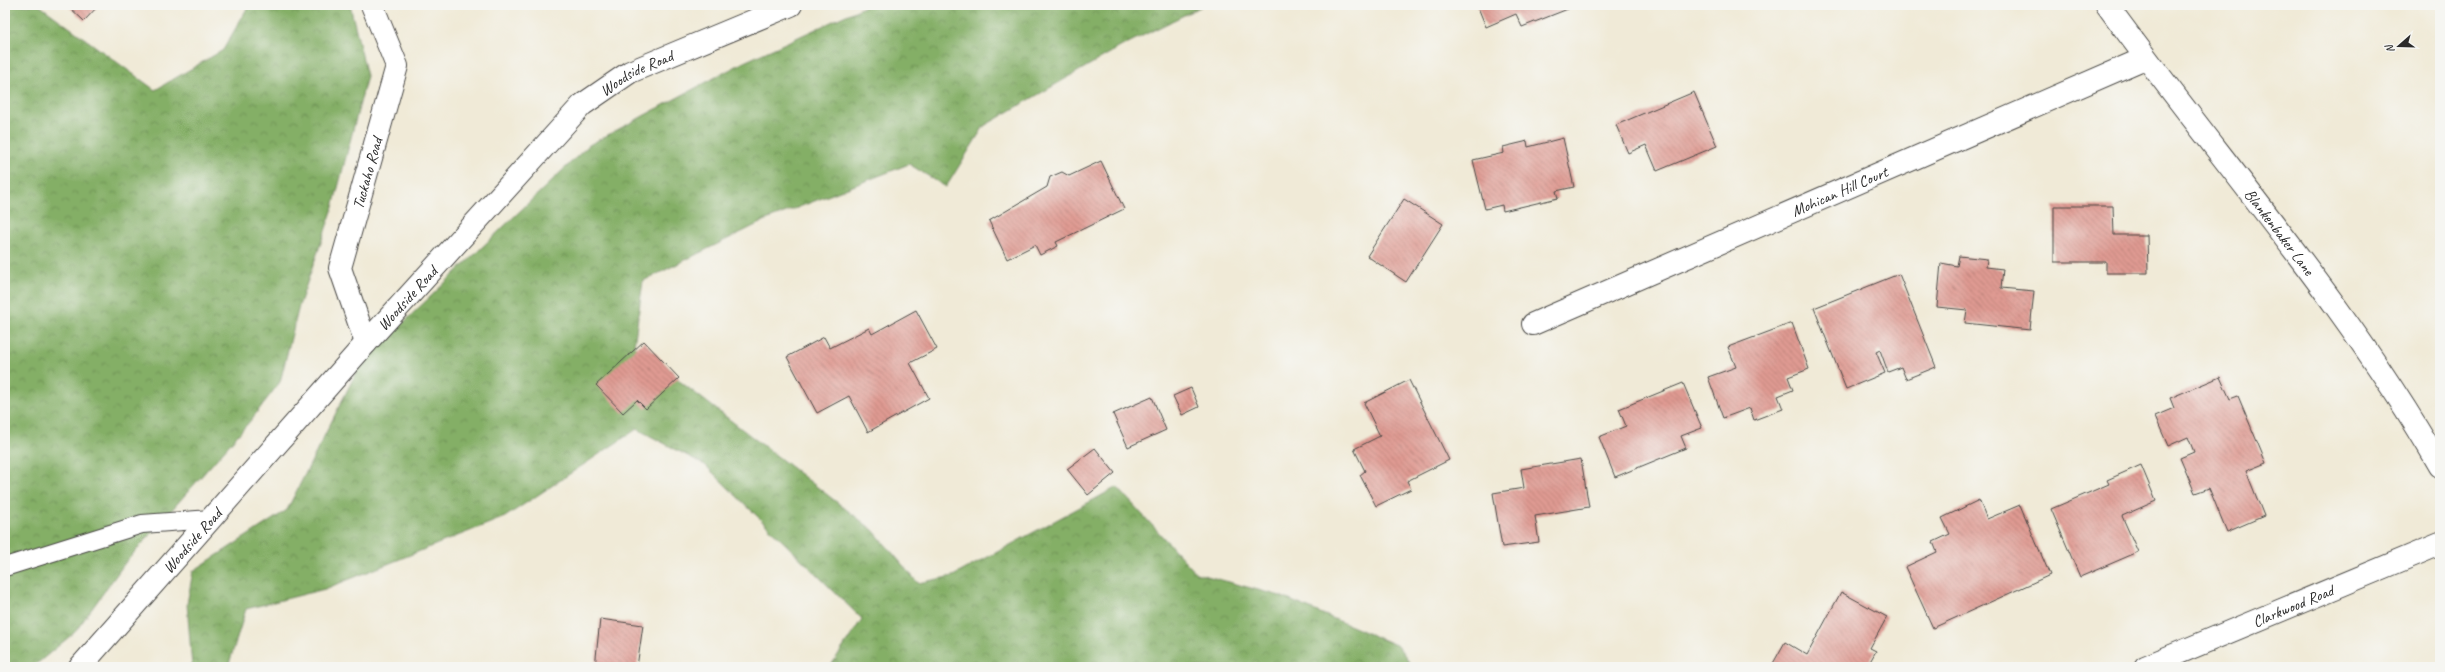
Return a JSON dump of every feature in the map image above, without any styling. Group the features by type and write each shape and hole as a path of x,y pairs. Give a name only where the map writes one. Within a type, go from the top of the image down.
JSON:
{"street":[{"name":"Tuckaho Road","path":"366,343 340,268 397,66 372,5"},
{"name":"Woodside Road","path":"80,667 366,343 582,105 605,87 630,72 791,5"},
{"name":"Blankenbaker Lane","path":"2107,5 2145,58 2340,313 2411,414 2440,466"},
{"name":"Mohican Hill Court","path":"1533,324 2145,58"},
{"name":"Clarkwood Road","path":"2145,667 2440,544"}],"lane":[{"path":"5,567 142,524 211,519"}],"green space":[{"path":"11,5 39,5 155,90 223,50 249,5 350,5 367,76 332,211 299,306 280,382 251,420 125,563 75,632 33,667 5,667 5,7"},
{"path":"868,5 1204,5 1122,46 984,126 946,187 909,164 766,220 643,281 634,346 873,530 918,583 953,576 1117,487 1196,573 1280,596 1398,646 1413,667 830,667 862,619 705,465 637,429 505,517 325,589 246,609 228,667 192,667 187,604 193,571 287,510 361,363 589,145 744,62"}],"building":[{"path":"67,5 99,5 84,21"},
{"path":"1477,5 1578,5 1522,27 1516,14 1486,27"},
{"path":"1694,92 1717,146 1657,171 1646,145 1628,153 1616,125"},
{"path":"1563,138 1574,187 1556,191 1558,198 1503,211 1502,205 1485,209 1473,160 1504,153 1503,147 1527,141 1528,147"},
{"path":"1101,161 1124,209 1056,242 1058,246 1040,255 1035,245 1007,259 989,221 1047,187 1050,177 1062,172 1069,176"},
{"path":"1404,199 1443,224 1406,282 1367,256"},
{"path":"2054,206 2113,206 2114,235 2147,235 2148,273 2106,273 2106,262 2054,262"},
{"path":"1959,256 1987,259 1986,267 2003,269 2001,288 2034,291 2030,330 1965,323 1967,310 1937,307 1941,263 1957,266"},
{"path":"1899,274 1936,367 1906,379 1901,367 1888,372 1880,350 1876,352 1885,373 1846,389 1814,308"},
{"path":"916,310 937,349 910,363 929,398 868,432 849,396 817,413 787,357 824,337 830,348 869,328 872,334"},
{"path":"1792,323 1809,369 1788,377 1793,390 1778,396 1783,409 1754,420 1750,408 1723,418 1708,377 1736,367 1728,347"},
{"path":"644,341 679,378 646,409 637,400 623,413 596,385"},
{"path":"2220,377 2230,399 2238,396 2266,463 2246,471 2264,516 2227,532 2209,488 2195,493 2180,458 2194,452 2188,437 2168,446 2155,416 2174,408 2170,398"},
{"path":"1409,380 1449,460 1407,481 1411,489 1376,506 1360,475 1365,471 1354,449 1380,436 1364,403"},
{"path":"1683,383 1702,428 1681,436 1686,448 1615,477 1599,437 1626,426 1619,409"},
{"path":"1191,388 1199,407 1182,415 1173,396"},
{"path":"1152,397 1166,430 1128,447 1113,414"},
{"path":"1095,448 1115,473 1088,495 1067,469"},
{"path":"1581,459 1589,507 1535,516 1539,542 1502,547 1493,493 1524,488 1521,469"},
{"path":"2141,465 2156,501 2122,516 2138,552 2080,577 2051,509 2109,484 2107,480"},
{"path":"1979,500 1987,519 2020,505 2050,575 1933,628 1905,567 1937,552 1933,542 1950,534 1942,518"},
{"path":"1841,592 1887,617 1870,648 1876,651 1867,667 1771,667 1785,642 1807,655"},
{"path":"600,619 643,625 637,667 595,667"}]}
